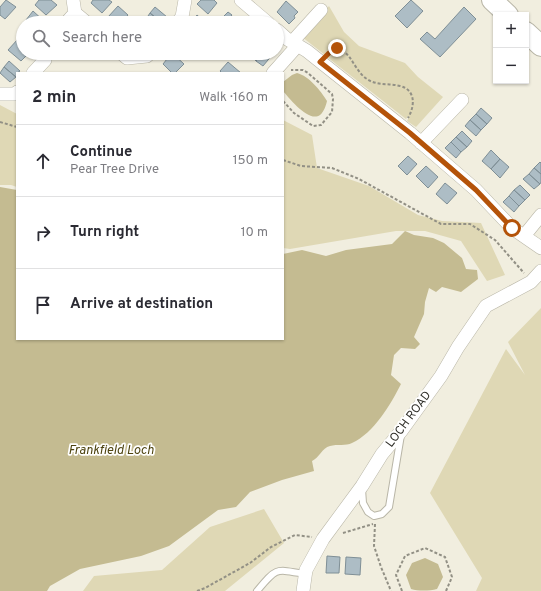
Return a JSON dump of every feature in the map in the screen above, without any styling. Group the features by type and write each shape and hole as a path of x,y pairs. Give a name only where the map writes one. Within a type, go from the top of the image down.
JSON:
{"main road":[{"path":"494,0 505,12"},
{"path":"529,35 541,46"}],"street":[{"path":"71,16 73,0"},
{"path":"182,16 185,0"},
{"path":"241,0 260,16"},
{"path":"284,58 321,10"},
{"path":"284,35 402,127 476,190 512,228 541,248"},
{"path":"34,72 45,60"},
{"path":"274,72 283,60"},
{"path":"0,94 16,93"},
{"path":"421,144 462,100"},
{"path":"524,236 541,215"},
{"name":"LOCH ROAD","path":"303,591 306,570 323,539 362,486 382,454 402,430 441,376 458,347 486,306 531,282 541,271"}],"lane":[{"path":"362,486 363,503 368,512 374,516 382,514 389,507 402,430"},
{"path":"256,591 271,574 281,570 305,574"}],"path":[{"path":"320,62 329,53 337,48 341,49 346,53 359,72 366,79 375,83 400,86 407,89 414,102 409,117 402,127"},
{"path":"284,102 294,113 313,126 320,125 332,112 334,99 332,94 303,70 297,69 289,71"},
{"path":"0,122 16,127"},
{"path":"284,160 301,166 332,168 359,178 441,224 470,224 495,240 531,282"},
{"path":"197,591 250,563 271,547 295,535 323,539 375,524 374,546 391,591"},
{"path":"402,591 396,575 405,556 425,548 445,557 452,577 446,591"}],"shaded area":[{"path":"329,6 344,32 359,46 405,63 418,77 443,97 416,127 407,121 408,116 406,119 327,57 328,52 325,55 302,37"},
{"path":"0,105 16,113 16,187 0,185"},
{"path":"284,121 312,135 317,168 369,186 418,215 442,221 481,223 505,275 487,281 461,241 425,231 396,231 290,249 284,248"},
{"path":"541,308 541,591 476,591 482,578 430,493 506,349 525,375 508,342"},
{"path":"264,509 284,543 225,591 83,591 94,576 162,570 210,527"}],"water":[{"path":"297,73 306,77 327,101 324,110 320,115 316,117 305,113 284,92 284,81"},
{"name":"Frankfield Loch","path":"0,187 16,190 16,340 284,340 284,254 302,250 326,256 346,250 392,244 405,231 414,235 433,238 444,243 462,258 466,269 477,270 478,279 461,292 442,287 436,292 429,288 425,302 424,314 414,337 420,344 415,349 401,348 394,355 391,375 401,384 387,409 375,425 360,438 350,444 333,445 327,447 317,458 312,461 314,471 282,480 250,492 236,507 218,510 169,546 141,556 80,569 50,586 47,591 0,591"},
{"path":"425,558 438,564 443,577 437,589 411,589 406,575 412,563"}],"building":[{"path":"6,0 16,7 5,19 0,15 0,7"},
{"path":"39,0 51,0 57,5 46,15 35,5"},
{"path":"93,0 109,0 112,2 102,13 91,3"},
{"path":"201,0 214,0 217,3 208,14 197,4"},
{"path":"411,0 423,11 407,28 395,16"},
{"path":"286,1 298,12 289,24 284,19 284,16 281,16 277,12"},
{"path":"118,6 128,15 127,16 109,16"},
{"path":"155,7 166,16 154,16 150,13"},
{"path":"464,7 476,19 440,57 420,39 427,32 435,39"},
{"path":"33,11 38,16 29,16"},
{"path":"228,12 232,15 231,16 224,16"},
{"path":"16,41 16,57 8,50"},
{"path":"166,60 180,60 184,64 176,72 171,72 163,64"},
{"path":"257,60 268,60 263,66 256,61"},
{"path":"9,61 20,71 16,72 16,77 4,67"},
{"path":"228,62 240,72 221,72 220,71"},
{"path":"4,67 16,77 10,82 0,73"},
{"path":"481,108 492,118 487,124 476,114"},
{"path":"476,114 487,124 481,130 470,120"},
{"path":"470,120 481,130 476,136 465,126"},
{"path":"462,131 472,141 467,147 456,137"},
{"path":"456,137 467,147 461,152 451,142"},
{"path":"451,142 461,152 456,158 445,148"},
{"path":"491,150 500,159 491,169 482,161"},
{"path":"408,156 417,164 407,175 398,166"},
{"path":"500,159 509,167 500,178 491,169"},
{"path":"540,162 541,163 541,174 534,168"},
{"path":"426,166 438,177 428,188 416,176"},
{"path":"534,168 541,174 540,184 529,174"},
{"path":"529,174 540,184 534,189 523,179"},
{"path":"445,183 457,193 447,204 436,194"},
{"path":"520,185 530,195 525,200 514,190"},
{"path":"514,190 525,200 519,206 509,196"},
{"path":"509,196 519,206 514,212 503,202"},
{"path":"327,556 340,557 339,573 326,573"},
{"path":"346,557 361,558 360,575 345,574"}],"route":[{"path":"337,48 329,53 320,62 410,133 476,190 512,228"}]}
